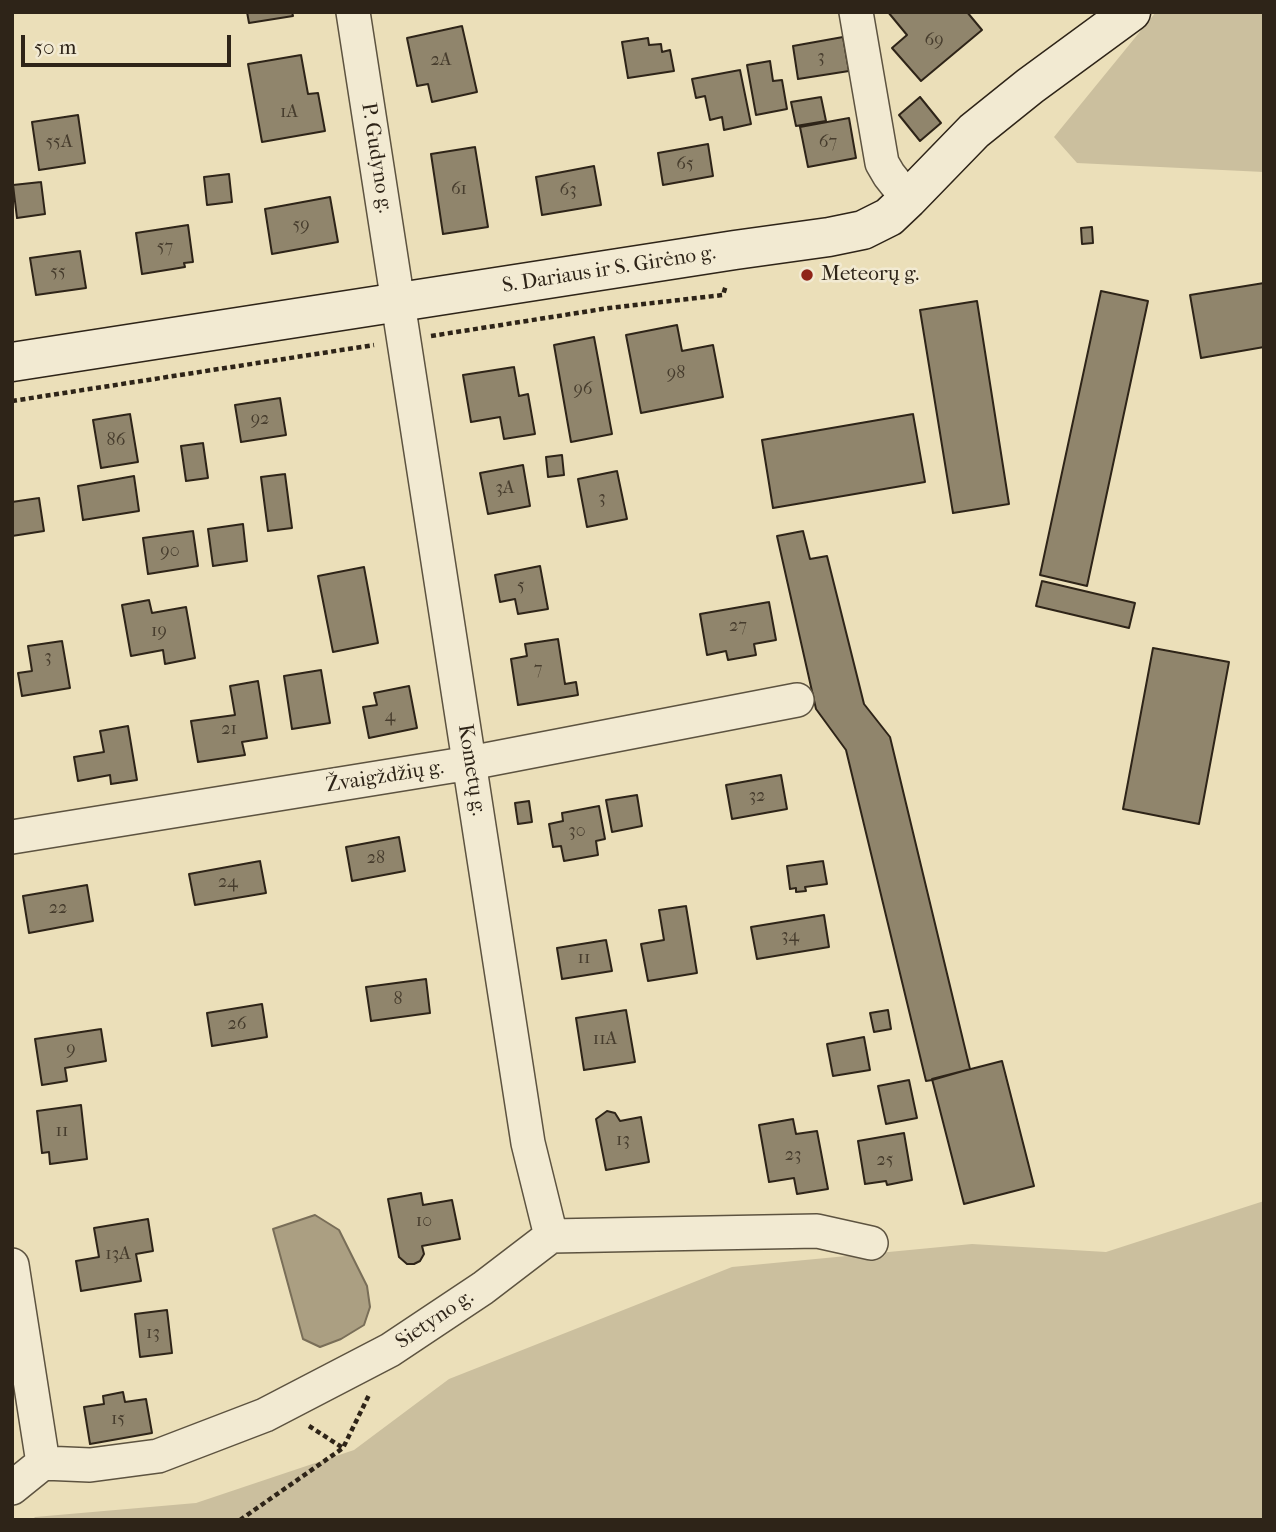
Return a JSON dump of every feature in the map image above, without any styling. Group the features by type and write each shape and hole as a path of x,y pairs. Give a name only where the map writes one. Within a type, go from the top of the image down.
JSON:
{"street":[{"name":"P. Gudyno g.","path":"353,12 398,303"},
{"path":"856,12 882,163 888,175 908,199"},
{"name":"S. Dariaus ir S. Girėno g.","path":"12,362 863,230 888,216 908,199 974,131 1131,12"},
{"name":"Kometų g.","path":"398,303 528,1143 551,1236"},
{"name":"Žvaigždžių g.","path":"12,837 470,763 797,700"},
{"path":"551,1236 817,1231 871,1242"},
{"name":"Sietyno g.","path":"43,1463 90,1465 158,1456 265,1415 390,1350 483,1288 551,1236"},
{"path":"12,1265 43,1463 12,1488"}],"path":[{"path":"240,1520 343,1448"}],"shaded area":[{"path":"1156,12 1264,12 1264,172 1077,163 1054,137"},
{"path":"1264,1201 1264,1520 32,1520 35,1517 196,1503 354,1450 449,1379 732,1267 972,1244 1106,1252"},
{"path":"315,1215 339,1230 367,1286 370,1307 364,1325 341,1339 320,1347 303,1339 273,1229"}],"building":[{"path":"247,12 292,12 293,16 249,23"},
{"path":"888,12 967,12 982,30 921,81 892,48 907,35"},
{"path":"462,26 477,92 432,102 428,84 417,86 407,38"},
{"path":"843,37 849,71 798,79 793,46"},
{"path":"648,38 649,45 661,44 662,52 670,50 674,71 628,78 622,42"},
{"path":"301,55 308,94 318,93 325,131 262,142 248,64"},
{"path":"770,61 773,81 782,80 787,109 756,115 747,65"},
{"path":"740,70 751,124 724,130 722,117 710,120 705,96 696,98 692,79"},
{"path":"821,97 826,121 796,126 791,102"},
{"path":"920,97 941,123 920,141 899,115"},
{"path":"78,115 85,163 39,170 32,122"},
{"path":"849,118 856,158 808,167 800,127"},
{"path":"708,144 713,176 663,185 658,153"},
{"path":"475,147 488,227 443,234 431,154"},
{"path":"594,166 601,205 542,215 536,177"},
{"path":"229,174 232,202 207,205 204,177"},
{"path":"41,182 45,214 17,218 13,185"},
{"path":"330,197 338,242 272,254 265,209"},
{"path":"188,225 193,262 184,263 185,267 142,274 136,233"},
{"path":"1092,227 1093,243 1082,244 1081,228"},
{"path":"80,251 86,288 36,295 30,258"},
{"path":"1264,283 1264,347 1201,358 1190,295"},
{"path":"1101,291 1148,301 1087,586 1040,575"},
{"path":"977,301 1009,504 953,513 920,310"},
{"path":"677,325 682,351 713,345 723,397 641,413 626,335"},
{"path":"594,337 612,434 571,442 554,345"},
{"path":"514,367 519,396 528,394 535,434 504,439 500,417 471,422 463,375"},
{"path":"280,398 286,435 241,442 235,405"},
{"path":"130,414 138,462 101,468 93,420"},
{"path":"913,414 925,482 773,508 762,440"},
{"path":"203,443 208,478 186,481 181,446"},
{"path":"562,455 564,475 548,477 546,457"},
{"path":"523,465 530,506 488,514 480,473"},
{"path":"617,471 627,519 587,527 578,479"},
{"path":"285,474 292,528 268,531 261,477"},
{"path":"134,476 139,511 83,520 78,486"},
{"path":"39,498 44,531 12,536 12,502"},
{"path":"243,524 247,561 213,566 208,529"},
{"path":"193,531 198,566 148,574 143,538"},
{"path":"803,531 810,559 827,556 864,704 890,737 970,1069 932,1080 926,1081 846,750 816,709 777,536"},
{"path":"540,566 548,609 518,614 515,599 500,602 495,575"},
{"path":"364,567 378,643 333,652 318,576"},
{"path":"1042,581 1135,603 1129,628 1036,606"},
{"path":"149,600 152,613 186,607 195,658 165,664 163,650 131,656 122,605"},
{"path":"769,602 776,640 754,644 756,655 728,660 726,651 707,655 700,614"},
{"path":"558,639 565,684 576,682 578,695 518,705 511,659 527,656 525,644"},
{"path":"62,641 70,688 22,696 18,673 32,671 28,646"},
{"path":"1153,648 1229,662 1199,824 1123,809"},
{"path":"321,670 330,723 292,729 284,676"},
{"path":"258,681 267,738 242,742 245,755 198,762 191,721 235,715 230,686"},
{"path":"409,686 417,728 369,738 363,707 377,705 374,693"},
{"path":"128,726 137,780 111,784 110,775 78,781 74,757 104,752 100,731"},
{"path":"781,775 787,809 732,819 726,785"},
{"path":"637,795 642,826 612,832 606,800"},
{"path":"529,801 532,822 518,824 515,803"},
{"path":"599,806 605,839 596,841 598,855 564,861 561,846 553,847 549,824 563,821 562,813"},
{"path":"399,837 405,871 352,881 346,847"},
{"path":"260,861 266,893 195,905 189,874"},
{"path":"823,861 827,884 805,887 806,891 796,892 796,888 790,889 787,866"},
{"path":"87,885 93,921 29,933 23,896"},
{"path":"686,906 697,973 648,981 641,944 664,940 659,910"},
{"path":"824,915 829,947 757,959 751,927"},
{"path":"606,940 612,971 562,979 557,948"},
{"path":"426,979 430,1013 371,1021 366,987"},
{"path":"262,1004 267,1037 212,1046 207,1013"},
{"path":"626,1010 635,1062 584,1070 576,1018"},
{"path":"888,1010 891,1029 874,1032 870,1013"},
{"path":"101,1029 106,1061 65,1068 67,1081 42,1085 35,1039"},
{"path":"864,1037 870,1070 833,1076 827,1044"},
{"path":"1002,1061 1034,1186 964,1204 932,1079"},
{"path":"909,1080 917,1118 886,1124 878,1086"},
{"path":"81,1105 87,1159 50,1164 49,1152 42,1153 37,1111"},
{"path":"607,1111 615,1113 620,1121 641,1117 649,1162 606,1170 596,1119"},
{"path":"793,1119 796,1134 817,1131 828,1189 797,1194 794,1178 769,1182 759,1125"},
{"path":"904,1133 912,1180 887,1185 886,1181 865,1184 858,1141"},
{"path":"421,1193 423,1205 452,1200 460,1239 422,1246 424,1254 420,1261 407,1264 399,1257 388,1199"},
{"path":"148,1219 153,1251 136,1254 141,1281 81,1291 76,1261 99,1257 94,1228"},
{"path":"167,1310 172,1353 140,1357 135,1314"},
{"path":"123,1392 125,1402 146,1399 152,1433 90,1444 84,1407 104,1404 103,1396"}],"place":[{"name":"Meteorų g.","path":"807,275"}]}
